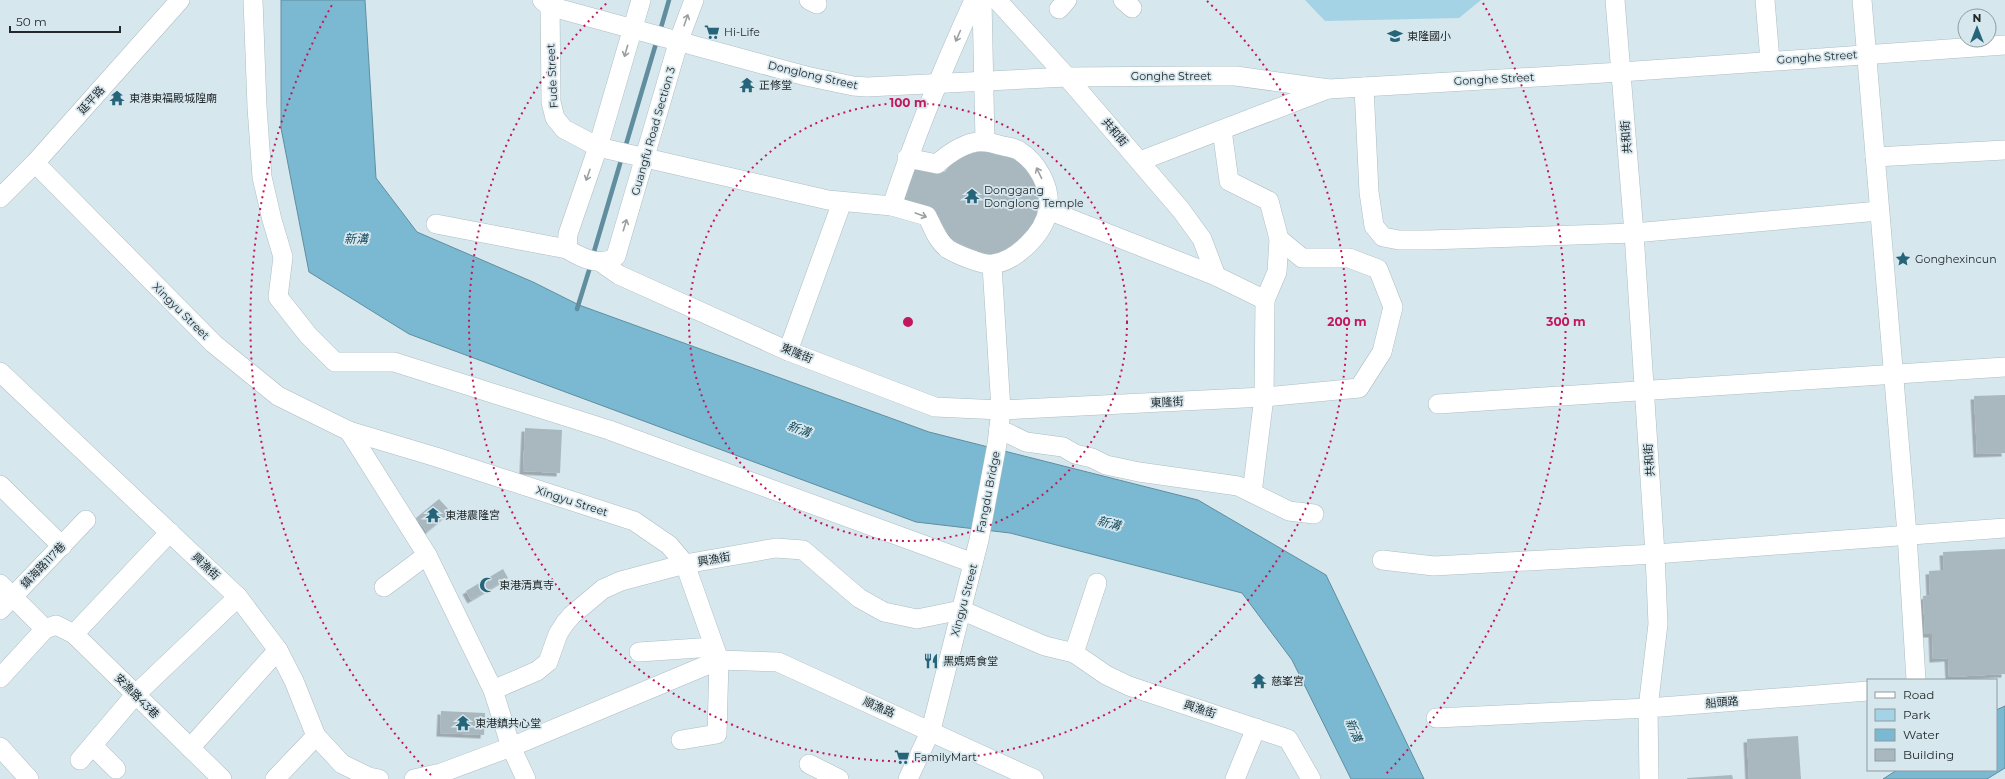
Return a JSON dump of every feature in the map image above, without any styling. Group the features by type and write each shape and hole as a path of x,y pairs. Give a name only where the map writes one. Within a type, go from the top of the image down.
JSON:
{"street":[{"name":"延平路","path":"0,198 35,163 180,0"},
{"path":"253,0 257,107 262,177 272,220 283,257 278,297 308,335 335,362 394,362 602,427 973,563"},
{"path":"570,252 568,234 638,30 641,0"},
{"name":"Guangfu Road Section 3","path":"602,263 611,261 616,256 646,157 675,39 694,0"},
{"path":"892,206 908,158 936,84 974,0"},
{"path":"982,0 984,141"},
{"name":"共和街","path":"997,0 1067,77 1182,210 1202,239 1216,276"},
{"name":"共和街","path":"1615,0 1634,233 1655,554 1658,624 1648,708"},
{"path":"1765,0 1770,61"},
{"path":"1862,0 1907,534 1916,679"},
{"name":"Fude Street","path":"638,30 547,2 551,102 555,118 564,129 598,147 842,202 892,206 927,216 933,230 947,248 965,257 992,265"},
{"name":"Donglong Street","path":"638,30 806,76 854,86 982,82"},
{"name":"Gonghe Street","path":"982,82 1067,77 1236,76 1329,89 1621,72 1866,53 2005,45"},
{"path":"1364,87 1369,192 1374,226 1383,237 1399,240 1429,240 1634,233 1879,211"},
{"path":"1140,161 1329,89"},
{"path":"1222,130 1229,181 1269,201 1279,239 1277,272 1265,300 1264,397 1252,493"},
{"path":"908,158 937,164 946,155 963,146 984,141 1017,150 1036,167 1046,187 1048,210 1038,231 1027,247 1009,259 992,265 1001,410"},
{"path":"1875,157 2005,150"},
{"name":"Xingyu Street","path":"35,163 214,344 278,396 349,431 444,459 634,521 669,545 685,564 717,654"},
{"path":"788,351 842,202"},
{"path":"1048,210 1216,276 1265,300"},
{"name":"東隆街","path":"436,224 570,252 602,263 619,275 788,351 935,407 1001,410 1264,397 1359,388 1382,352 1393,307 1378,269 1349,258 1302,258 1279,239"},
{"path":"1438,404 1894,373 2005,367"},
{"name":"興漁街","path":"0,372 238,597 278,650 294,681 316,736 342,764 369,777 379,779"},
{"name":"Fangdu Bridge","path":"979,540 998,437 1001,410"},
{"path":"349,431 427,554 493,690 511,747 526,779"},
{"path":"998,437 1063,447 1075,454 1092,458 1106,465 1139,472 1238,486 1289,511 1314,514"},
{"path":"0,485 62,546"},
{"name":"鎮海路117巷","path":"4,597 62,546 86,520"},
{"path":"1382,560 1434,566 1655,554 1907,534 2005,528"},
{"path":"74,634 170,532"},
{"name":"Xingyu Street","path":"908,779 930,730 979,540"},
{"name":"興漁街","path":"493,690 537,671 548,662 558,634 565,623 572,615 603,589 621,581 685,564 776,548 803,550 859,598 884,612 917,619 961,610"},
{"path":"384,587 427,554"},
{"path":"961,610 1045,646 1074,653 1097,583"},
{"path":"0,678 45,629 4,597"},
{"path":"80,760 135,695 238,597"},
{"name":"安漁路43巷","path":"45,629 56,626 74,634 222,779"},
{"path":"190,748 278,650"},
{"name":"順漁路","path":"639,652 717,654 778,662 930,730 1034,779"},
{"name":"興漁街","path":"1074,653 1106,675 1129,686 1288,739 1292,743 1311,779"},
{"path":"414,779 441,773 511,747 717,654 717,734 681,740"},
{"name":"船頭路","path":"1648,708 1867,691"},
{"path":"1436,718 1648,708 1649,779"},
{"path":"1236,779 1256,728"},
{"path":"275,779 316,736"},
{"path":"93,746 116,769"},
{"path":"0,747 29,779"},
{"path":"809,764 839,779"}],"green space":[{"path":"1305,0 1481,0 1459,18 1325,21"}],"water":[{"name":"新溝","path":"281,0 365,0 376,178 417,232 533,282 579,305 929,432 1198,500 1326,575 1424,779 1351,779 1292,660 1242,593 1010,533 916,522 409,334 309,272 281,128"},
{"path":"2005,706 2005,768 1987,779 1883,779 1895,771 1997,771 1997,710"}],"building":[{"name":"Donggang Donglong Temple","path":"986,150 1013,157 1030,172 1038,189 1040,208 1032,226 1012,252 992,255 969,248 954,240 942,225 938,213 905,203 914,166 945,172 954,161 968,154"},
{"path":"2005,395 2005,453 1977,454 1974,396"},
{"path":"525,428 562,430 560,473 523,471"},
{"name":"東港震隆宮","path":"439,499 451,512 427,532 416,518"},
{"path":"2005,549 2005,674 1949,677 1948,658 1933,659 1932,634 1925,634 1923,596 1930,595 1929,571 1944,570 1943,552"},
{"name":"東港清真寺","path":"503,569 508,578 471,600 466,591"},
{"name":"東港鎮共心堂","path":"441,711 485,713 484,735 440,733"},
{"path":"1798,736 1801,779 1749,779 1747,739"},
{"path":"1732,775 1733,779 1687,779 1687,778"}],"waterway":[{"path":"660,31 669,0"},
{"path":"625,148 657,40"},
{"path":"593,255 622,157"},
{"path":"577,309 591,264"}],"place":[{"name":"Hi-Life","path":"712,32"},
{"name":"東隆國小","path":"1395,36"},
{"name":"正修堂","path":"747,85"},
{"name":"東港東福殿城隍廟","path":"117,98"},
{"name":"Donggang Donglong Temple","path":"972,196"},
{"name":"Gonghexincun","path":"1903,259"},
{"name":"東港震隆宮","path":"433,515"},
{"name":"東港清真寺","path":"487,585"},
{"name":"黑媽媽食堂","path":"931,661"},
{"name":"慈峯宮","path":"1259,681"},
{"name":"東港鎮共心堂","path":"463,723"},
{"name":"FamilyMart","path":"902,757"}]}
